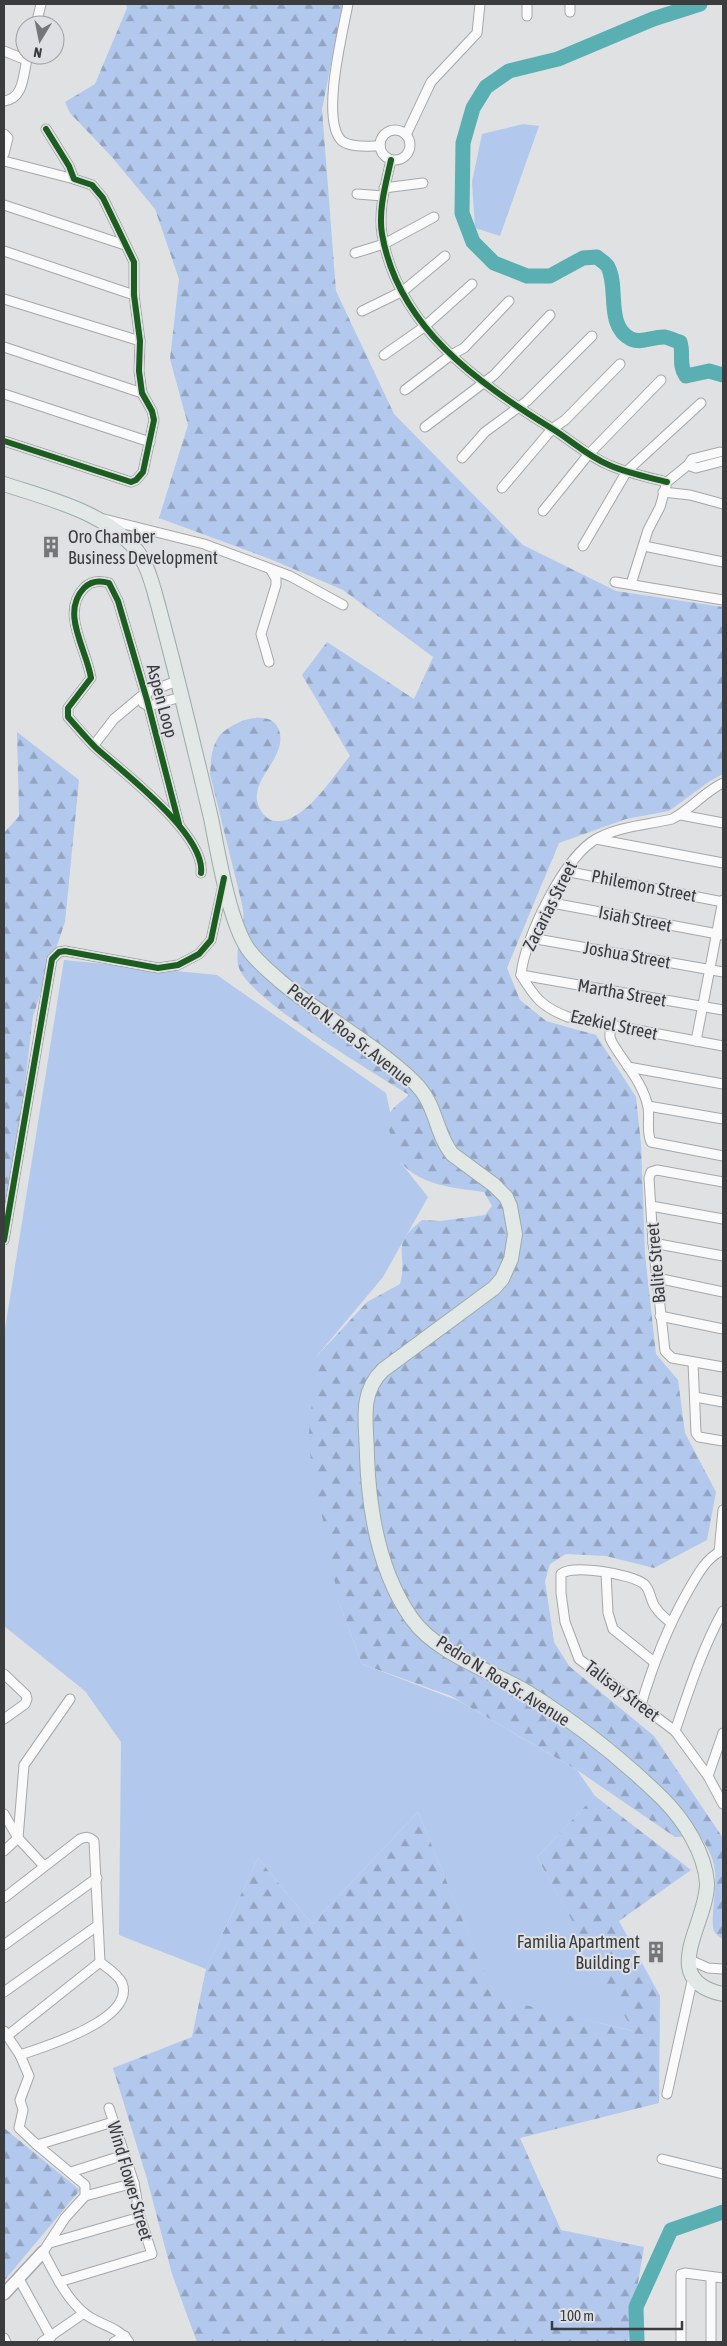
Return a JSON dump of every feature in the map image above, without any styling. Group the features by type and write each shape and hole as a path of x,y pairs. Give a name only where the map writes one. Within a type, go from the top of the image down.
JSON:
{"main road":[{"name":"Pedro N. Roa Sr. Avenue","path":"4,484 56,502 94,518 126,539 138,552 147,569 166,632 176,681 238,928 252,955 297,995 381,1054 413,1082 432,1106 447,1148 459,1160 494,1185 506,1198 510,1206 515,1234 514,1245 502,1279 466,1311 383,1370 372,1380 369,1387 366,1396 368,1478 380,1543 392,1580 412,1618 424,1632 443,1646 526,1692 570,1721 635,1774 664,1800 683,1822 703,1862 707,1885 706,1897 691,1942 688,1959 693,1977"},
{"path":"693,1977 702,1986 723,1993"}],"street":[{"path":"348,4 332,91 333,122 336,132 342,141 353,145 380,146"},
{"path":"406,135 432,82 477,33 480,4"},
{"path":"527,4 527,16"},
{"path":"8,100 20,91 26,65"},
{"path":"46,129 69,166 74,179"},
{"path":"391,131 398,131 406,135 410,144 407,154 397,160 391,160 384,155 380,146 382,138 391,131"},
{"path":"4,134 8,138 4,154"},
{"path":"391,160 384,192 381,222 384,244 403,291 424,328 451,355 516,407 552,429 588,455 627,471 667,482"},
{"path":"4,161 92,185 103,198 135,270 134,295 140,342 139,371 142,393 152,410 154,420 140,476 130,482 4,441"},
{"path":"357,194 384,192 424,183"},
{"path":"4,205 125,245"},
{"path":"355,254 384,244 434,217"},
{"path":"4,250 134,295"},
{"path":"362,311 403,291 445,256"},
{"path":"384,355 424,328 472,284"},
{"path":"4,300 140,342"},
{"path":"405,390 451,355 464,348 510,301"},
{"path":"425,427 494,375 550,316"},
{"path":"462,458 486,432 516,407 527,401 592,336"},
{"path":"4,347 142,393"},
{"path":"502,488 552,429 564,420 620,364"},
{"path":"543,511 588,455 661,380"},
{"path":"4,394 150,442"},
{"path":"583,546 627,471 701,403"},
{"path":"631,584 667,482 688,466 692,460 722,458 723,442"},
{"path":"663,492 681,493 723,504"},
{"path":"94,518 153,530 204,544 290,576 343,605"},
{"path":"644,546 723,562"},
{"path":"269,662 261,634 276,585 276,580 271,570"},
{"name":"Aspen Loop","path":"94,745 68,717 67,712 91,678 74,612 78,594 86,586 100,580 109,583 118,601 149,706 179,824"},
{"path":"615,582 723,600"},
{"path":"176,681 145,693 136,700 114,719 94,745 179,824 201,858 201,873"},
{"path":"136,700 149,706 181,697"},
{"name":"Zacarias Street","path":"521,975 522,964 531,938 548,902 577,853 595,839 613,830 672,819 681,815 719,788 723,783"},
{"path":"681,815 723,823"},
{"path":"595,839 723,862"},
{"name":"Philemon Street","path":"565,871 723,901"},
{"path":"4,1240 52,959 59,952 65,951 158,968 178,965 199,954 211,940 224,878"},
{"path":"696,1041 710,969 720,935 723,901"},
{"name":"Isiah Street","path":"548,902 720,935"},
{"name":"Joshua Street","path":"531,938 723,972"},
{"name":"Martha Street","path":"521,975 723,1010"},
{"name":"Ezekiel Street","path":"521,975 534,997 546,1007 568,1017 723,1046"},
{"path":"610,1026 610,1038 639,1085 648,1106 649,1138 651,1142 723,1156"},
{"path":"628,1067 723,1084"},
{"path":"648,1106 723,1119"},
{"name":"Balite Street","path":"693,1362 672,1358 666,1354 660,1316 649,1178 651,1172 657,1170 723,1182"},
{"path":"651,1206 723,1220"},
{"path":"654,1243 723,1256"},
{"path":"657,1278 723,1292"},
{"path":"660,1316 723,1329"},
{"path":"723,1367 693,1362 695,1429 697,1435 704,1439 723,1441"},
{"path":"695,1397 723,1402"},
{"path":"641,1705 654,1662 670,1622 704,1564 721,1553 723,1512"},
{"name":"Talisay Street","path":"670,1622 657,1610 645,1585 626,1576 606,1572 572,1570 561,1574 561,1593 565,1622 579,1659 675,1731 708,1776 723,1804"},
{"path":"606,1572 608,1614 613,1629 654,1662"},
{"path":"675,1731 699,1662 713,1629 723,1612"},
{"path":"4,1674 26,1694 27,1699 25,1704 4,1719"},
{"path":"4,1851 18,1838 24,1765 70,1699"},
{"path":"708,1776 723,1733"},
{"path":"4,1814 18,1838 44,1866"},
{"path":"4,1898 44,1866 87,1836 94,1840 100,1962 119,1978 122,1984 122,1998 114,2008 85,2031 20,2055"},
{"path":"4,1945 97,1878"},
{"path":"4,1992 97,1926"},
{"path":"688,1959 708,1968 723,1969"},
{"path":"85,2196 85,2185 37,2146 20,2128 23,2110 20,2100 29,2076 20,2055 6,2033 100,1962"},
{"path":"667,2094 693,1977"},
{"name":"Wind Flower Street","path":"59,2282 152,2254 140,2217 134,2183 109,2108"},
{"path":"37,2146 113,2122"},
{"path":"70,2172 124,2155"},
{"path":"662,2159 723,2174"},
{"path":"4,2294 46,2247 65,2218 85,2196 134,2183"},
{"path":"46,2247 140,2217"},
{"path":"46,2247 59,2282 84,2313 127,2339"},
{"path":"681,2342 681,2274 723,2278"},
{"path":"711,2277 711,2342"},
{"path":"19,2279 51,2337"},
{"path":"42,2342 84,2313"},
{"path":"4,2338 6,2342"},
{"path":"114,2342 127,2339"}],"green space":[{"path":"126,4 343,4 322,109 336,291 394,414 523,545 616,591 723,607 723,774 710,781 669,811 626,819 559,843 507,968 520,1000 546,1021 596,1035 636,1097 641,1144 645,1254 656,1354 678,1380 685,1433 716,1492 707,1540 654,1568 606,1556 566,1554 550,1564 545,1581 554,1642 569,1666 654,1736 723,1838 723,1939 714,1931 714,1867 708,1849 700,1836 675,1837 577,1770 451,1696 362,1664 339,1603 308,1444 316,1357 367,1302 400,1284 402,1244 405,1237 422,1220 440,1221 485,1215 492,1206 484,1192 440,1185 420,1177 402,1164 389,1130 388,1118 393,1109 409,1095 289,1017 248,982 239,968 237,957 243,923 243,909 210,774 211,760 218,738 231,727 249,719 259,718 268,719 274,723 279,730 280,741 278,751 261,780 257,800 261,811 267,818 276,821 287,820 308,807 318,797 350,756 302,675 327,642 414,699 433,657 343,590 270,559 159,518 188,425 170,359 179,279 155,209 111,156 70,113 65,102 95,84 127,8"},
{"path":"523,124 539,126 500,236 475,228 472,182 482,134"},
{"path":"17,732 79,780 65,922 33,1016 11,1202 4,1227 4,833 19,816"},
{"path":"64,960 217,975 386,1093 401,1163 428,1197 383,1277 316,1357 339,1603 362,1664 459,1701 577,1770 595,1796 537,1857 634,2031 495,1999 418,1812 312,1924 258,1858 206,1969 119,1935 121,1742 85,1691 4,1626 4,1335"},
{"path":"595,1796 691,1870 619,1921 660,1996 659,2103 520,2138 561,2230 644,2247 628,2342 197,2342 172,2274 147,2179 113,2068 192,2037 206,1969 258,1858 312,1924 418,1812 495,1998 633,2031 537,1857"},
{"path":"4,2128 80,2190 4,2281"}],"waterway":[{"path":"700,4 653,19 558,59 509,71 486,87 473,108 463,143 462,213 473,242 494,263 527,276 550,276 583,258 597,257 607,266 611,276 615,316 623,333 635,340 665,337 680,342 682,368 686,376 709,371 723,375"},
{"path":"637,2342 636,2307 671,2230 723,2212"}],"cycle path":[{"path":"4,441 131,482 136,480 143,472 154,420 152,411 142,393 139,371 140,341 134,295 134,262 103,198 92,185 74,179 69,166 46,129"},
{"path":"391,160 382,206 382,234 391,267 405,297 423,324 445,349 469,371 586,453 616,468 667,482"},
{"path":"179,824 147,700 118,601 109,583 99,581 92,583 84,588 77,598 74,609 77,632 91,678 68,708 68,717 96,748 143,789 177,823 191,841 199,858 201,873"},
{"path":"4,1240 52,959 59,952 65,951 158,968 178,965 199,954 211,940 224,878"}],"place":[{"name":"Oro Chamber Business Development","path":"51,547"},
{"name":"Familia Apartment Building F","path":"656,1952"}]}
